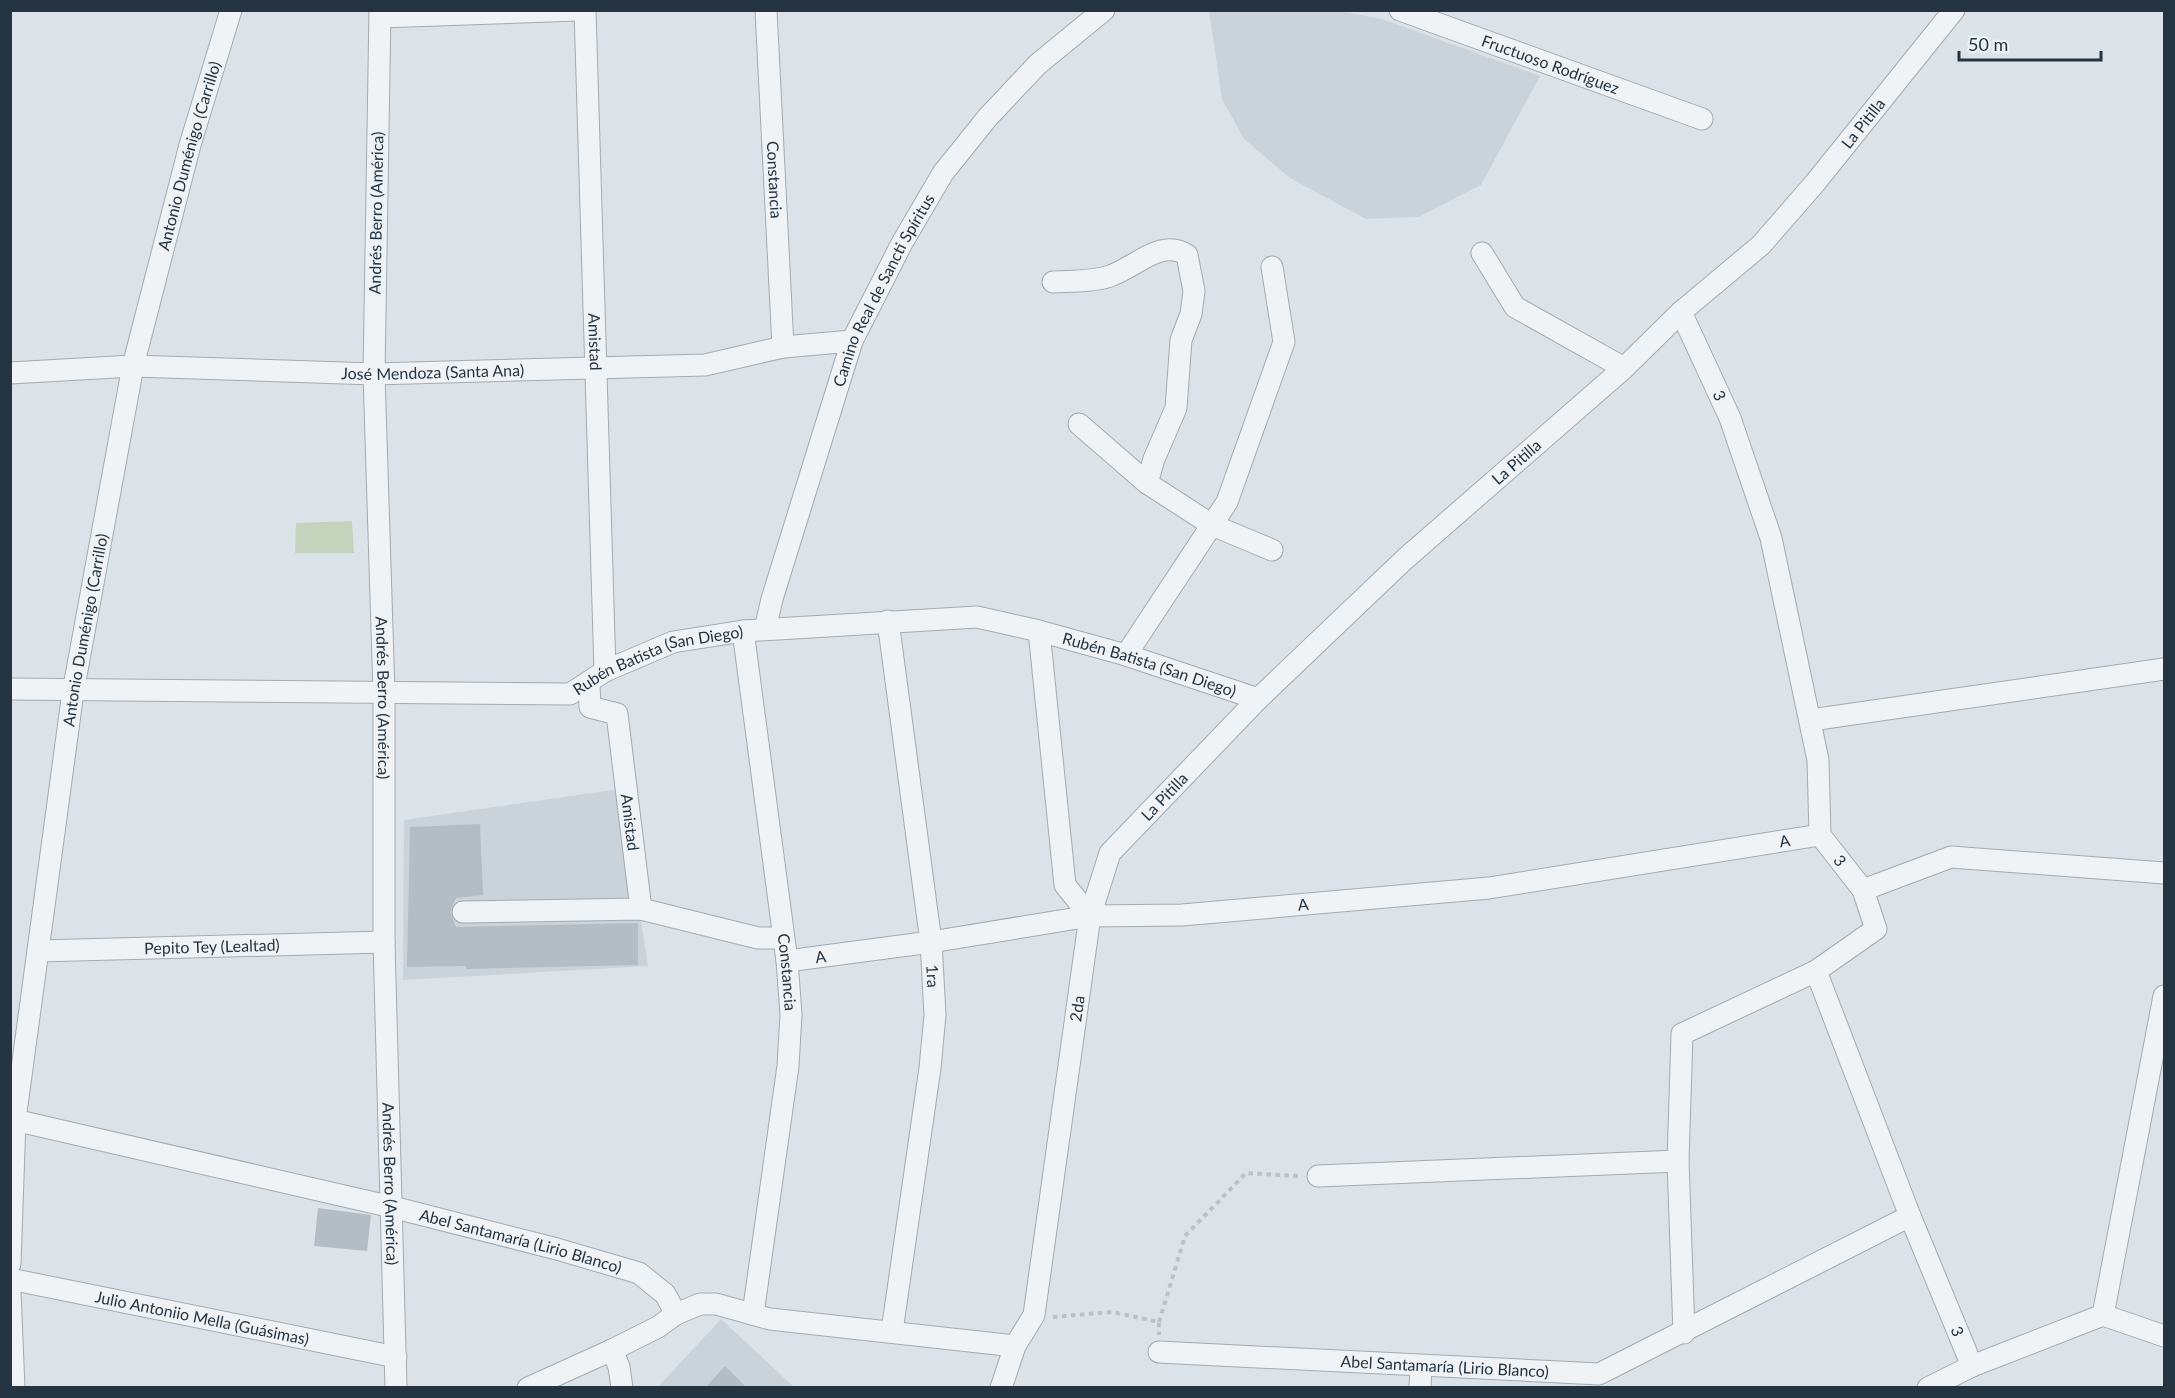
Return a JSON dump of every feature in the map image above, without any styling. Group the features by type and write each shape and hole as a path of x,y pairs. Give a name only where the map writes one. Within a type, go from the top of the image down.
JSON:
{"street":[{"name":"Antonio Duménigo (Carrillo)","path":"10,1264 13,1119 73,692 133,366 190,145 231,10"},
{"path":"380,14 577,10"},
{"name":"Amistad","path":"585,10 596,368 597,678 590,707 617,714 641,909"},
{"name":"Constancia","path":"766,10 783,347"},
{"name":"Camino Real de Sancti Spíritus","path":"765,629 775,588 852,341 902,243 943,173 988,117 1038,64 1104,10"},
{"name":"Fructuoso Rodríguez","path":"1400,10 1702,119"},
{"name":"La Pitilla","path":"1090,916 1110,853 1258,699 1405,559 1624,368 1681,312 1761,245 1815,183 1954,10"},
{"name":"Andrés Berro (América)","path":"380,14 374,374 384,693 384,942 396,1388"},
{"path":"1053,282 1108,277 1161,250 1177,248 1187,255 1194,291 1191,314 1180,340 1176,408 1154,459 1147,483"},
{"path":"1482,253 1515,307 1624,368"},
{"path":"1126,655 1227,502 1284,342 1272,267"},
{"name":"3","path":"1681,312 1730,418 1770,538 1818,759 1820,835 1863,890 1876,929 1816,971 1910,1216 1972,1366"},
{"name":"José Mendoza (Santa Ana)","path":"10,373 133,366 374,374 705,365 783,347 852,341"},
{"path":"1080,424 1147,483 1212,525 1272,550"},
{"name":"Rubén Batista (San Diego)","path":"10,689 73,692 570,694 597,678 673,642 765,629 977,617 1126,655 1258,699"},
{"name":"1ra","path":"888,621 931,942 934,1015 930,1068 892,1331"},
{"name":"Constancia","path":"743,631 787,961 791,1014 788,1066 753,1314"},
{"path":"1039,631 1065,885 1090,916"},
{"path":"1811,720 2164,669"},
{"name":"A","path":"787,961 931,942 1090,916 1182,915 1489,888 1820,835"},
{"path":"1863,890 1951,857 2164,873"},
{"path":"463,912 641,909 758,938 783,938"},
{"name":"2da","path":"1001,1388 1015,1346 1034,1315 1090,916"},
{"name":"Pepito Tey (Lealtad)","path":"38,951 384,942"},
{"path":"1684,1332 1678,1161 1682,1034 1816,971"},
{"path":"2103,1315 2164,996"},
{"name":"Abel Santamaría (Lirio Blanco)","path":"13,1119 392,1207 557,1249 639,1273 665,1294 676,1314"},
{"path":"1317,1176 1678,1161"},
{"name":"Abel Santamaría (Lirio Blanco)","path":"1159,1352 1421,1366 1599,1381 1684,1332 1910,1216"},
{"name":"Julio Antoniio Mella (Guásimas)","path":"10,1279 396,1357"},
{"path":"10,1291 14,1388"},
{"path":"528,1388 612,1350 658,1327 676,1314 700,1304 716,1304 770,1318 1015,1346"},
{"path":"1928,1388 1972,1366 2103,1315 2164,1336"},
{"path":"612,1350 619,1366 622,1388"},
{"path":"1420,1388 1421,1366"}],"path":[{"path":"1159,1352 1160,1322 1185,1236 1246,1173 1317,1176"},
{"path":"1034,1315 1055,1317 1112,1312 1160,1322"}],"shaded area":[{"path":"1209,11 1340,11 1382,19 1540,76 1481,185 1418,217 1366,219 1290,178 1244,139 1222,99"},
{"path":"620,789 648,966 403,980 404,820"},
{"path":"721,1319 794,1387 657,1388"}],"green space":[{"path":"352,521 354,553 295,553 296,523"}],"building":[{"path":"480,824 483,895 456,898 450,912 456,927 638,923 638,965 466,969 466,966 407,967 410,827"},
{"path":"318,1208 371,1215 367,1251 314,1246"},
{"path":"725,1366 747,1388 705,1388"}]}
